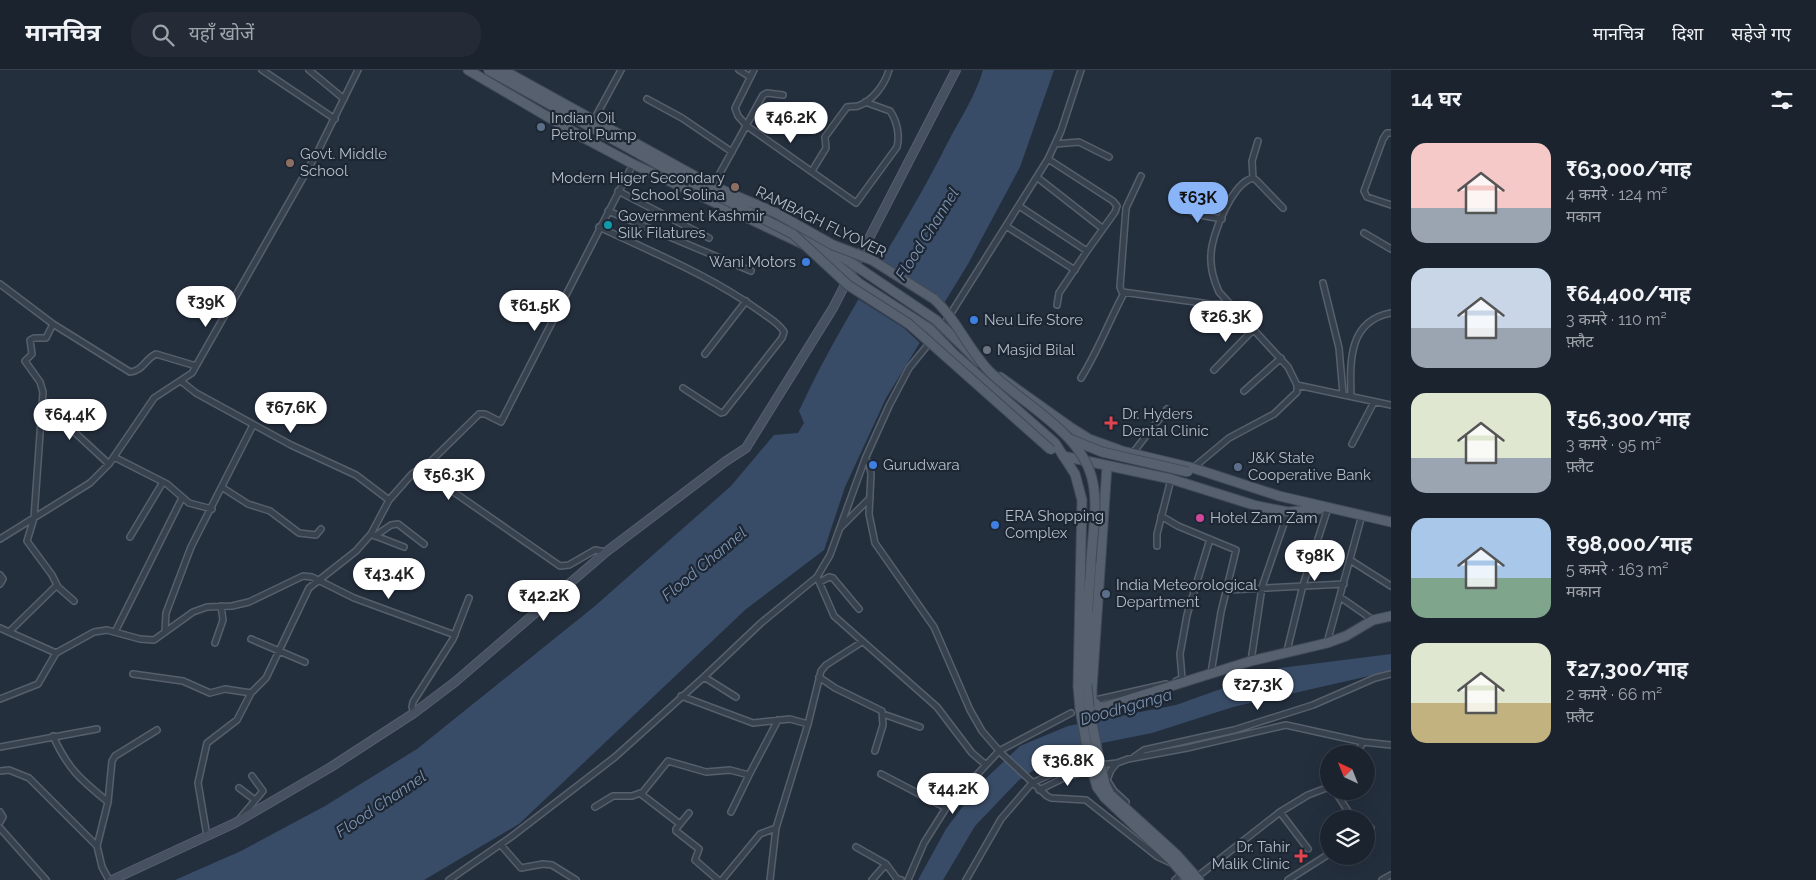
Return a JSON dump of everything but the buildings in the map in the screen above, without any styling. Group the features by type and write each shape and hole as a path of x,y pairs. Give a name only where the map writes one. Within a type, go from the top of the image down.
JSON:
{"main road":[{"path":"468,70 584,138 633,164 826,255 850,276 933,332 955,355 1055,443 1066,457 1075,474 1082,500 1082,686 1080,709 1092,770 1105,798 1191,878"},
{"name":"RAMBAGH FLYOVER","path":"488,70 645,157 793,234 848,285 909,324 1051,450 1066,457 1171,479 1256,506 1288,512 1328,508"},
{"path":"496,70 591,125 758,210 855,266 936,320 976,360 1089,439 1132,454 1191,470 1270,498 1279,496 1391,522"},
{"name":"RAMBAGH FLYOVER","path":"503,70 713,186 776,213 833,245 872,260 934,300 948,312 987,369 1070,439 1086,462 1094,490 1087,633 1082,686"},
{"path":"111,880 235,823 331,767 414,713 455,682 606,552 746,448 833,308 956,70"},
{"path":"1070,439 1102,452 1191,470"},
{"path":"1142,473 1144,456"},
{"path":"1087,633 1094,624 1100,478 1105,466"},
{"path":"1105,466 1091,701 1098,707 1104,708 1251,661 1327,643 1346,636 1373,620 1391,616"},
{"path":"1082,686 1089,707 1100,765 1101,786 1176,854 1191,878"}],"street":[{"path":"262,70 335,118"},
{"path":"309,70 344,99"},
{"path":"0,539 90,483 109,464 154,398 182,381 196,366 335,118 358,70"},
{"path":"584,138 621,70"},
{"path":"739,70 750,77"},
{"path":"754,70 735,108 738,116 747,126 856,203 897,147 899,141 897,127 890,111 865,102"},
{"path":"812,171 826,148 826,137 840,114 849,106 858,106 865,102 880,89 889,70"},
{"path":"943,326 1038,178 1055,144 1081,70"},
{"path":"706,199 765,93 782,95"},
{"path":"647,99 682,118 732,152"},
{"path":"1391,133 1387,133 1383,139 1364,191 1367,197 1391,205"},
{"path":"1258,141 1252,161 1253,178 1283,208"},
{"path":"1055,144 1079,142 1108,157"},
{"path":"1048,159 1116,203 1114,212 1057,297 1057,305"},
{"path":"373,535 389,500 412,474 421,471 479,414 485,414 502,422 599,227 633,164"},
{"path":"1141,176 1126,214 1120,287 1124,293 1210,304 1228,304"},
{"path":"1038,178 1102,228"},
{"path":"1191,470 1211,451 1229,438 1274,414 1294,396 1297,385 1292,373 1281,358 1228,304 1216,286 1211,254 1213,241 1235,190 1243,182 1253,178"},
{"path":"618,191 709,238"},
{"path":"1019,206 1087,251"},
{"path":"1181,207 1222,219"},
{"path":"608,211 752,271"},
{"path":"1006,226 1074,270"},
{"path":"599,227 695,272 746,301 781,327 784,332 782,338 724,412 721,413 682,388"},
{"path":"1364,232 1391,249"},
{"path":"0,284 53,324 130,372 141,368 151,356 156,354 196,366"},
{"path":"1323,284 1339,348 1343,394"},
{"path":"1081,378 1102,341 1110,319 1124,293"},
{"path":"705,354 746,301"},
{"path":"1351,396 1352,352 1355,342 1360,332 1373,319 1391,313"},
{"path":"53,324 46,338 30,340 32,354 26,361 42,386 43,403 34,518 27,538 28,545 52,574 57,585 74,601"},
{"path":"1214,370 1253,330"},
{"path":"933,332 902,380 866,459 819,580 831,613 937,707 972,753 986,765"},
{"path":"1244,391 1281,358"},
{"path":"182,381 196,393 253,425 300,450 348,470 389,500"},
{"path":"1297,385 1391,405"},
{"path":"1352,444 1374,402"},
{"path":"43,403 109,464"},
{"path":"1132,454 1167,409"},
{"path":"165,631 166,613 191,547 223,488 253,425"},
{"path":"114,457 163,482 182,498 194,505 212,509"},
{"path":"866,459 869,463 871,474 869,514 875,543 934,627 970,710 982,731 1000,752 1039,790 1051,798 1080,798 1092,803 1158,857 1175,865"},
{"path":"421,471 560,566 569,565 595,550 606,552"},
{"path":"1157,546 1157,534 1171,479"},
{"path":"130,537 163,482"},
{"path":"223,488 248,504 270,512 303,534 316,535 321,529"},
{"path":"115,632 182,498"},
{"path":"838,531 870,498"},
{"path":"1287,651 1303,585 1328,508"},
{"path":"1251,661 1262,587 1288,512"},
{"path":"1327,643 1362,515"},
{"path":"1161,516 1178,526 1236,550 1228,590 1221,612 1211,674"},
{"path":"207,836 198,783 204,750 209,740 237,720 251,693 266,678 306,593 318,580 356,551 373,535 391,525 398,524 424,544"},
{"path":"373,535 404,547"},
{"path":"1091,701 1181,680 1180,654 1187,615 1210,539"},
{"path":"1350,560 1391,586"},
{"path":"0,575 3,579 0,584"},
{"path":"0,699 38,684 56,653 94,632 107,630 154,640 193,612 207,607 249,602 303,576 318,580 354,598 455,635"},
{"path":"452,879 615,757 761,623 819,580 828,577 833,578 858,609"},
{"path":"1228,590 1344,584"},
{"path":"9,632 57,585"},
{"path":"1340,597 1373,620"},
{"path":"414,713 413,702 455,635 468,598"},
{"path":"215,643 223,620 221,606"},
{"path":"0,628 56,653"},
{"path":"251,639 305,662"},
{"path":"770,880 776,828 808,724 819,677 826,665 862,642"},
{"path":"133,674 182,681 210,694 225,689 251,693"},
{"path":"1134,758 1148,748 1178,744 1234,730 1313,705 1375,678 1391,674"},
{"path":"704,677 736,697"},
{"path":"819,677 835,688 879,708 884,714 920,727"},
{"path":"681,696 753,723 790,719 808,724"},
{"path":"908,880 924,842 946,808 986,765 1000,752 1071,713"},
{"path":"875,751 883,725 884,714"},
{"path":"731,812 778,720"},
{"path":"1100,765 1187,748 1286,724 1363,742 1391,745"},
{"path":"0,748 97,729"},
{"path":"111,880 102,867 97,846 108,802 114,758 157,730"},
{"path":"54,736 62,757 75,775 108,802"},
{"path":"595,807 614,796 642,794 668,761 706,772 730,770 749,776"},
{"path":"1118,763 1111,770 1108,780 1114,791 1173,847 1176,854"},
{"path":"966,880 1001,819 1032,783 1062,769 1079,764"},
{"path":"0,771 9,770 29,778 97,846"},
{"path":"1039,790 1068,776 1092,770"},
{"path":"881,774 946,808"},
{"path":"235,823 256,800 263,789 252,776"},
{"path":"239,788 256,800"},
{"path":"1174,880 1191,878 1280,812 1308,795 1320,790"},
{"path":"642,794 680,824"},
{"path":"0,812 3,817 0,822"},
{"path":"1280,812 1308,849"},
{"path":"689,814 676,832 699,850 695,860 720,880 760,834 776,828"},
{"path":"0,828 46,880"},
{"path":"501,844 521,868 543,864 552,865 576,880"},
{"path":"856,847 886,864 897,879 901,880 916,862"},
{"path":"1288,880 1320,860"},
{"path":"872,880 886,864"},
{"path":"1382,880 1391,874"}],"water":[{"name":"Flood Channel","path":"983,70 1054,70 1020,167 968,264 886,398 845,487 824,550 745,610 519,824 424,880 175,880 241,851 325,806 417,749 595,606 731,486 774,435 798,433 804,423 799,411 816,376 930,176 972,98"},
{"path":"1391,654 1391,671 1233,707 1152,733 1062,751 1019,780 975,826 943,880 918,880 946,829 977,787 1020,746 1068,726 1176,705 1280,668"}],"pier":[{"path":"877,262 945,307 922,345 904,328 855,297"}],"tunnel":[{"path":"1079,764 1111,770"}],"place":[{"name":"Indian Oil Petrol Pump","path":"541,127"},
{"name":"Govt. Middle School","path":"290,163"},
{"name":"Modern Higer Secondary School Solina","path":"735,187"},
{"name":"Government Kashmir Silk Filatures","path":"608,225"},
{"name":"Wani Motors","path":"806,262"},
{"name":"Neu Life Store","path":"974,320"},
{"name":"Masjid Bilal","path":"987,350"},
{"name":"Dr. Hyders Dental Clinic","path":"1111,423"},
{"name":"Gurudwara","path":"873,465"},
{"name":"J&K State Cooperative Bank","path":"1238,467"},
{"name":"Hotel Zam Zam","path":"1200,518"},
{"name":"ERA Shopping Complex","path":"995,525"},
{"name":"India Meteorological Department","path":"1106,594"},
{"name":"Dr. Tahir Malik Clinic","path":"1301,856"}],"water label":[{"name":"Doodhganga","path":"1126,707"}]}
